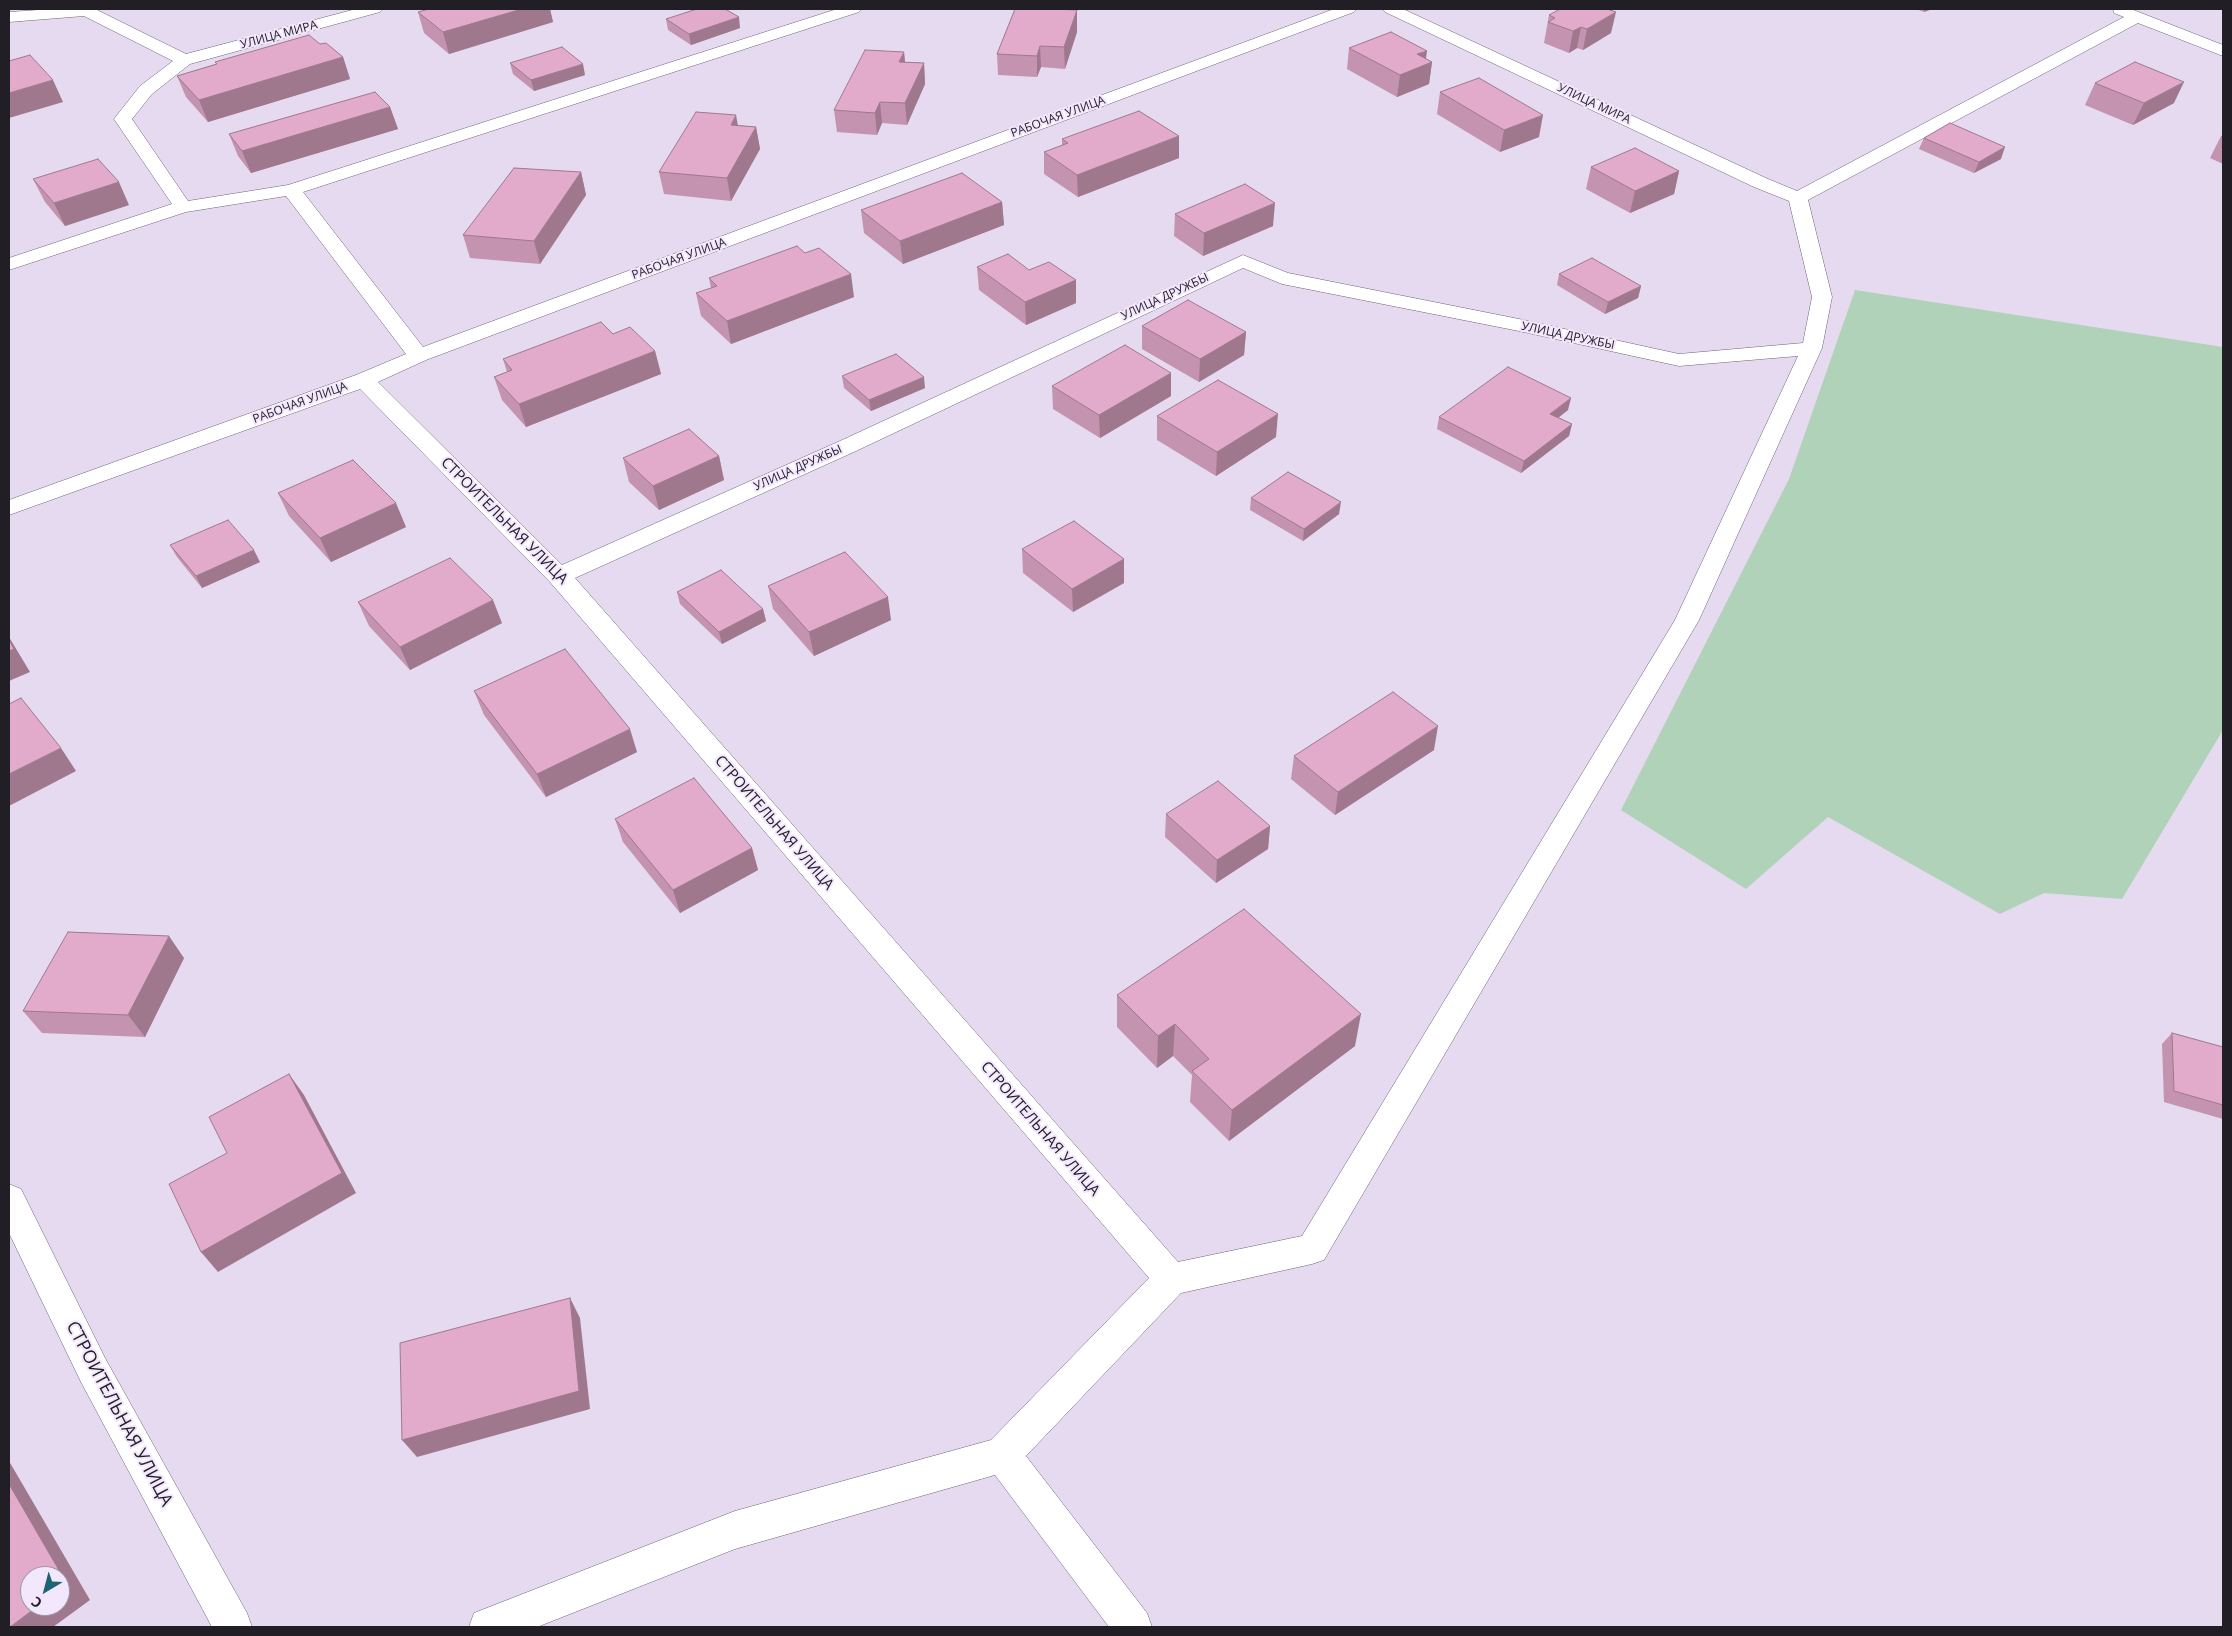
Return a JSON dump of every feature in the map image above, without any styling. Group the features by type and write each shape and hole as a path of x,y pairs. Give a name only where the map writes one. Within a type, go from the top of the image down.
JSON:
{"street":[{"name":"УЛИЦА МИРА","path":"184,60 374,9"},
{"path":"9,264 183,207 291,190 853,9"},
{"name":"РАБОЧАЯ УЛИЦА","path":"9,508 364,380 419,356 1348,9"},
{"name":"УЛИЦА МИРА","path":"1391,9 1761,183 1798,198"},
{"path":"2116,9 2223,51"},
{"path":"9,17 87,11 184,60 146,90 123,119 183,207"},
{"path":"488,1627 735,1530 1002,1454 1171,1279 1312,1249 1687,620 1812,348 1822,297 1798,198 2137,17"},
{"path":"291,190 419,356"},
{"name":"УЛИЦА ДРУЖБЫ","path":"559,576 848,446 1243,261 1282,278 1519,324 1679,360 1812,348"},
{"name":"СТРОИТЕЛЬНАЯ УЛИЦА","path":"364,380 559,576 1171,1279"},
{"name":"СТРОИТЕЛЬНАЯ УЛИЦА","path":"9,1199 93,1370 233,1627"},
{"path":"1002,1454 1133,1627"}],"green space":[{"path":"1855,290 2223,347 2223,730 2122,899 2044,893 2000,914 1828,817 1746,889 1621,810 1789,479"}],"building":[{"path":"429,9 522,9 443,32 418,12"},
{"path":"697,9 725,9 739,17 689,34 666,19"},
{"path":"1015,9 1077,10 1064,47 1040,46 1037,56 997,54"},
{"path":"1560,9 1607,9 1616,12 1587,29 1581,27 1573,31 1548,22 1555,18 1549,15"},
{"path":"1391,32 1427,51 1417,54 1432,62 1400,75 1349,48"},
{"path":"309,35 320,44 326,43 343,57 199,100 177,76 217,64 215,62"},
{"path":"562,47 583,64 531,80 510,63"},
{"path":"865,50 904,52 899,62 924,63 905,103 880,102 875,113 834,110"},
{"path":"30,55 53,80 9,93 9,61"},
{"path":"2135,62 2184,82 2144,103 2095,83"},
{"path":"1479,78 1543,115 1504,130 1440,92"},
{"path":"375,92 390,107 242,151 229,134"},
{"path":"1139,111 1179,136 1077,175 1044,152 1068,143 1062,139"},
{"path":"696,112 736,115 731,125 756,127 727,178 659,172"},
{"path":"1950,123 2005,147 1979,162 1924,138"},
{"path":"1635,148 1679,171 1635,191 1591,167"},
{"path":"98,159 119,182 54,203 33,179"},
{"path":"514,168 581,172 534,241 463,235"},
{"path":"962,173 1002,202 900,241 861,210"},
{"path":"1245,184 1275,203 1204,233 1175,214"},
{"path":"797,246 805,253 819,248 851,274 727,321 696,293 717,286 709,278"},
{"path":"1008,254 1029,270 1049,262 1076,280 1025,302 977,267"},
{"path":"1592,258 1641,286 1608,302 1559,274"},
{"path":"1188,300 1246,332 1200,359 1142,326"},
{"path":"601,322 613,334 630,327 655,351 519,404 494,377 512,370 503,359"},
{"path":"1125,345 1171,373 1099,415 1052,386"},
{"path":"896,354 924,377 869,400 842,376"},
{"path":"1508,367 1571,398 1550,414 1572,424 1524,461 1439,417"},
{"path":"1218,380 1278,414 1217,452 1157,416"},
{"path":"689,429 719,456 653,486 623,458"},
{"path":"353,460 396,503 320,538 278,493"},
{"path":"1288,472 1341,502 1304,529 1251,498"},
{"path":"228,520 254,550 196,576 170,545"},
{"path":"1074,521 1124,559 1072,589 1022,549"},
{"path":"845,552 888,597 809,632 768,586"},
{"path":"450,558 493,600 400,647 358,602"},
{"path":"721,570 763,609 719,632 677,592"},
{"path":"9,640 14,649 9,651"},
{"path":"565,649 630,729 537,774 474,691"},
{"path":"1393,692 1438,726 1338,792 1294,756"},
{"path":"21,698 61,748 9,774 9,704"},
{"path":"694,778 752,848 673,890 615,819"},
{"path":"1218,781 1270,826 1217,860 1166,814"},
{"path":"1244,909 1361,1014 1232,1110 1192,1071 1209,1059 1175,1024 1158,1036 1117,995"},
{"path":"68,932 169,936 128,1015 23,1011"},
{"path":"2172,1033 2223,1047 2223,1105 2174,1091"},
{"path":"289,1074 342,1173 201,1252 169,1184 227,1153 209,1117"},
{"path":"570,1298 579,1391 402,1440 400,1343"},
{"path":"9,1484 57,1566 20,1566 20,1616 25,1616 9,1627"}]}
